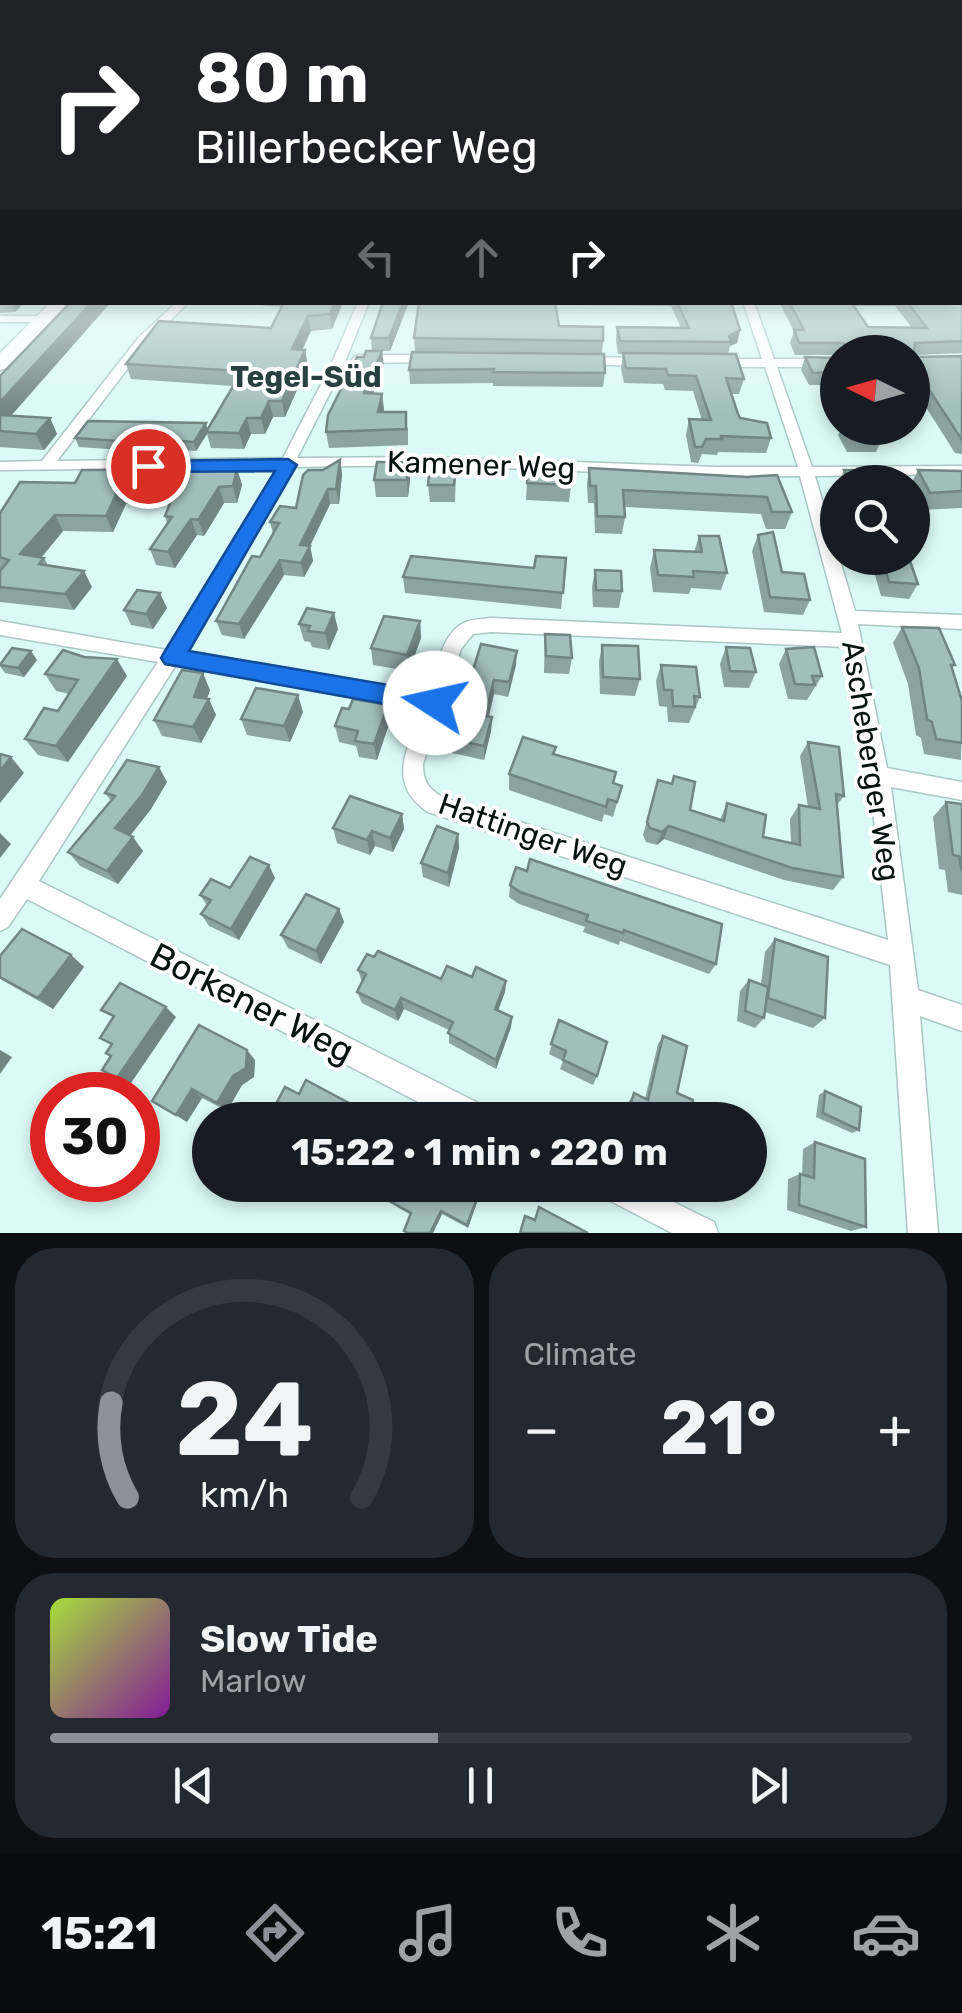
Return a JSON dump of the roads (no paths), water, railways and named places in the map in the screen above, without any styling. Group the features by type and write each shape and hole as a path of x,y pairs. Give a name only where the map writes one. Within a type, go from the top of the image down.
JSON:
{"main road":[{"path":"0,364 58,305"}],"street":[{"path":"46,466 144,340 181,305"},
{"path":"0,920 173,658 288,465 343,358 363,305"},
{"name":"Ascheberger Weg","path":"749,305 806,468 853,640 878,775 909,1000 922,1233"},
{"path":"343,358 446,360"},
{"path":"572,361 651,362"},
{"path":"703,362 820,363"},
{"name":"Kamener Weg","path":"0,466 426,461 701,472 806,468 962,470"},
{"path":"848,618 962,622"},
{"path":"0,628 435,703"},
{"name":"Hattinger Weg","path":"853,640 468,628 453,646 413,764 412,778 415,788 436,805 902,957"},
{"path":"878,775 962,791"},
{"name":"Borkener Weg","path":"22,886 447,1102"},
{"path":"909,1000 962,1018"},
{"path":"642,1202 703,1233"}],"lane":[{"path":"0,319 44,319"}],"district":[{"name":"Tegel-Süd","path":"306,377"}]}
